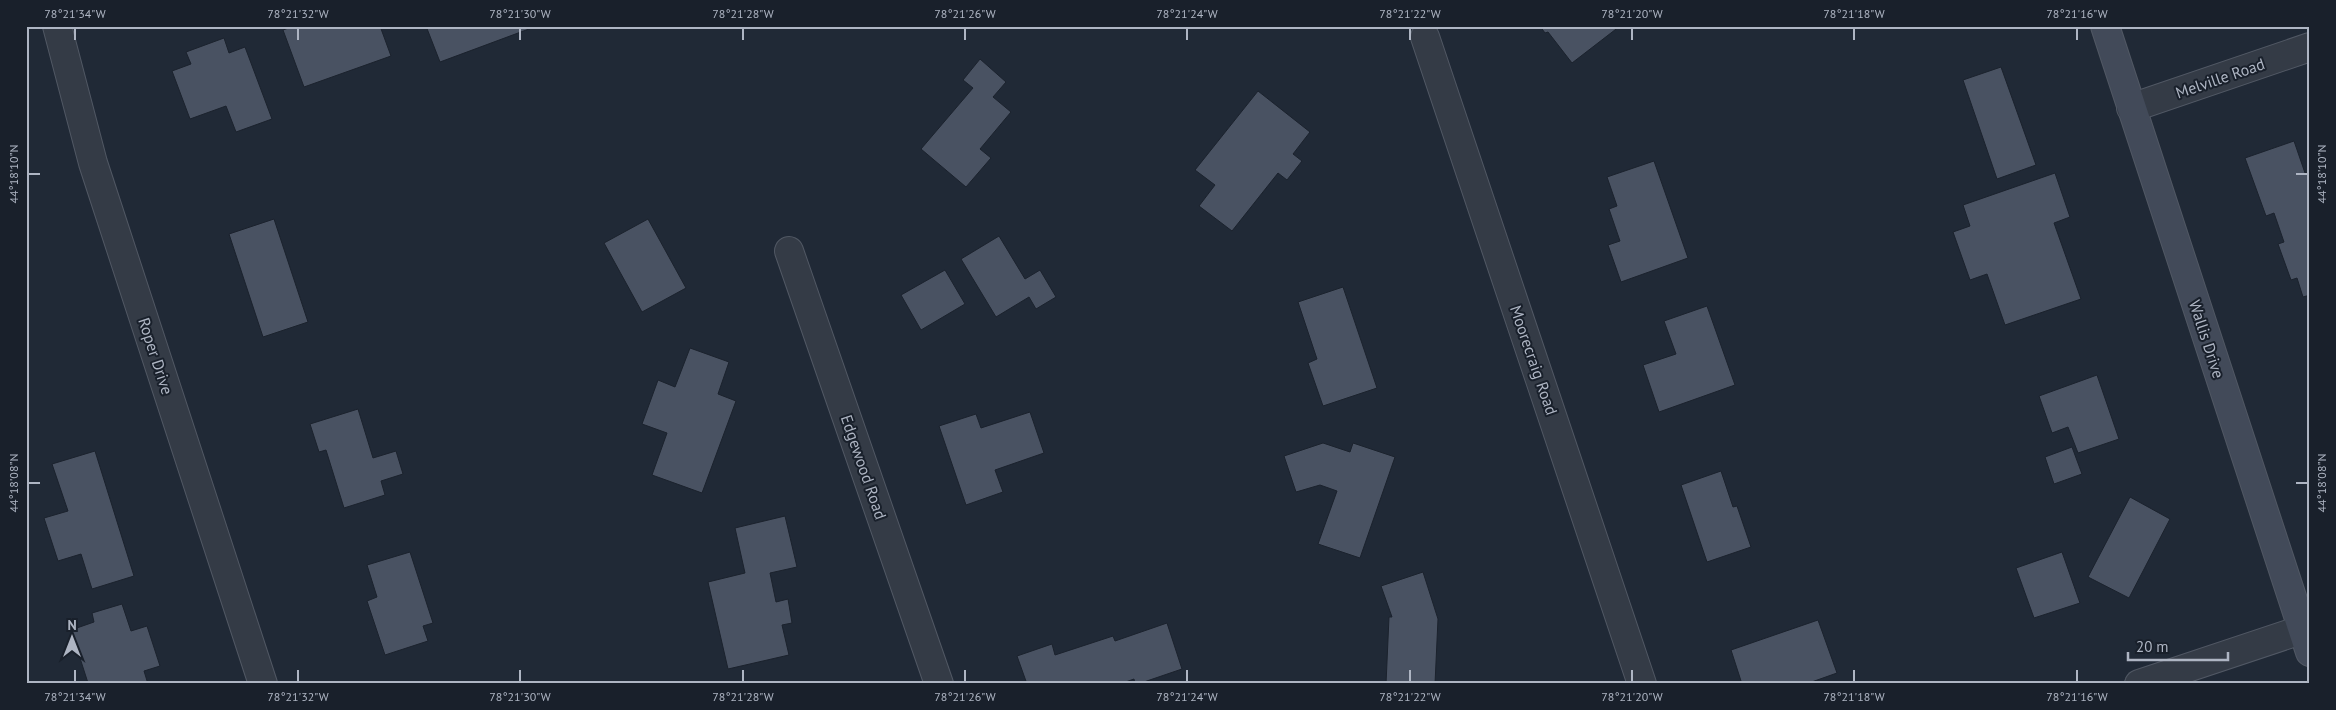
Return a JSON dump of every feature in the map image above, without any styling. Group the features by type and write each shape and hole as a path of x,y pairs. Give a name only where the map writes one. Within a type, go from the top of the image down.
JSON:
{"street":[{"name":"Roper Drive","path":"57,26 93,163 263,684"},
{"name":"Wallis Drive","path":"2105,26 2307,636"},
{"name":"Moorecraig Road","path":"1425,37 1642,684"},
{"name":"Melville Road","path":"2131,108 2310,47"},
{"name":"Edgewood Road","path":"789,251 939,684"},
{"path":"2139,684 2307,636"}],"building":[{"path":"294,26 380,26 391,56 304,87 283,30"},
{"path":"426,26 537,26 440,62"},
{"path":"1540,26 1620,26 1572,63 1548,32 1545,33"},
{"path":"224,38 229,53 245,47 272,119 236,132 226,106 190,119 172,71 191,64 186,52"},
{"path":"980,59 1006,82 993,97 1011,112 980,149 991,158 966,187 921,149 973,88 963,80"},
{"path":"2001,67 2036,165 1997,179 1963,80"},
{"path":"1258,91 1310,132 1293,154 1302,161 1287,180 1278,173 1232,231 1199,206 1215,185 1195,170"},
{"path":"2294,141 2305,173 2310,171 2310,295 2303,297 2297,278 2291,280 2278,244 2284,242 2274,213 2266,216 2245,158"},
{"path":"1654,161 1688,258 1621,282 1608,245 1620,241 1609,209 1617,206 1607,177"},
{"path":"2055,173 2070,217 2054,223 2081,299 2005,325 1987,274 1970,280 1953,232 1970,226 1963,205"},
{"path":"274,219 308,322 263,337 229,234"},
{"path":"648,219 686,288 642,312 604,243"},
{"path":"999,236 1025,279 1040,270 1056,297 1036,309 1029,297 996,317 961,259"},
{"path":"945,270 965,304 921,330 901,295"},
{"path":"1343,287 1377,388 1323,406 1308,363 1317,359 1298,302"},
{"path":"1707,306 1735,385 1659,412 1643,365 1676,354 1664,321"},
{"path":"690,348 729,362 718,394 736,401 702,493 652,475 667,433 642,424 658,380 675,387"},
{"path":"2097,375 2119,439 2078,453 2068,427 2052,433 2039,396"},
{"path":"358,409 373,458 396,451 403,474 381,481 385,495 344,508 326,450 319,452 310,424"},
{"path":"1030,412 1044,453 995,470 1003,492 966,505 939,426 976,414 981,428"},
{"path":"1323,443 1350,452 1353,443 1395,457 1360,558 1318,544 1337,491 1320,485 1296,492 1284,456"},
{"path":"2072,447 2082,474 2054,484 2045,457"},
{"path":"95,451 134,576 92,589 81,554 58,561 44,518 68,511 52,464"},
{"path":"1721,471 1733,507 1737,506 1751,547 1707,562 1681,485"},
{"path":"2130,497 2170,519 2129,598 2088,577"},
{"path":"785,516 797,567 770,573 776,602 788,599 792,623 782,625 789,655 728,669 708,582 745,573 735,528"},
{"path":"410,552 433,623 423,626 428,641 385,655 367,601 377,597 367,565"},
{"path":"2062,552 2080,603 2034,618 2016,568"},
{"path":"1423,572 1438,619 1435,684 1386,684 1389,617 1392,617 1381,586"},
{"path":"122,604 131,631 147,626 160,666 144,671 148,684 84,684 88,683 71,630 94,622 92,613"},
{"path":"1818,620 1837,673 1806,684 1742,684 1731,650"},
{"path":"1167,623 1182,669 1138,684 1135,684 1134,679 1120,684 1027,684 1017,656 1052,644 1055,655 1113,636 1115,641"}]}
